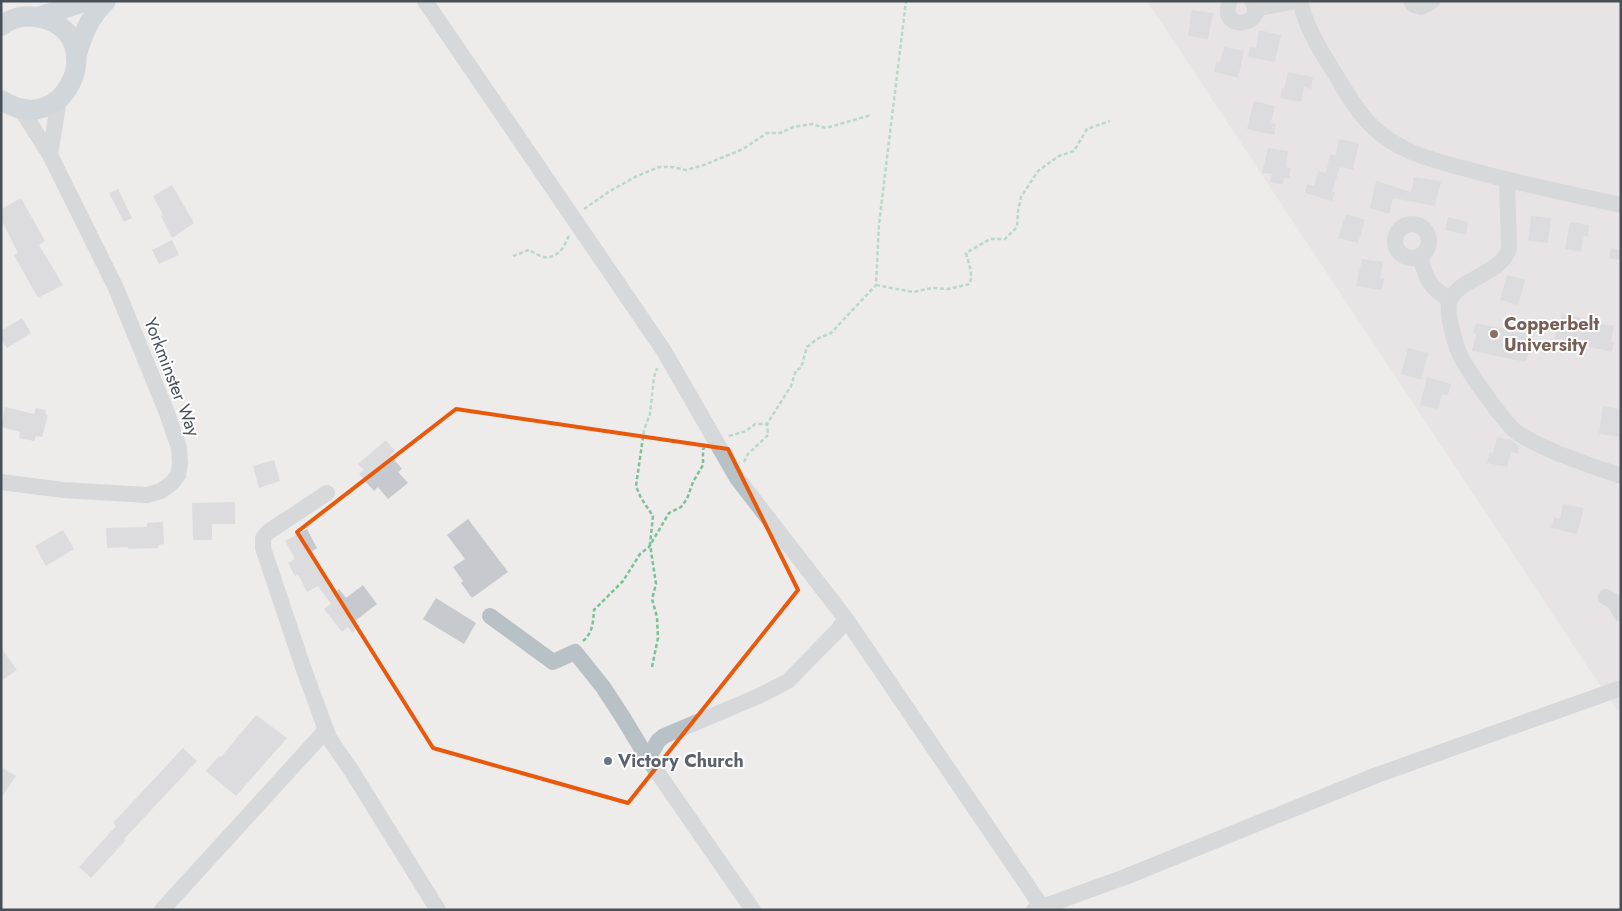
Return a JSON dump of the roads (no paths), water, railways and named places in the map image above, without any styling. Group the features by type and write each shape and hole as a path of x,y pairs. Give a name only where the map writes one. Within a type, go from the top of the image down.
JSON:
{"main road":[{"path":"4,23 18,18 38,17 87,1"},
{"path":"76,57 87,25 92,16 106,1"},
{"path":"8,105 35,110 48,106 68,90 73,80 76,69 76,57 73,46 63,31 49,20 38,17"}],"street":[{"path":"425,1 664,351 737,478 846,619 1038,908 1124,877 1377,774 1621,688"},
{"path":"1230,1 1228,14 1232,20 1239,23 1246,23 1252,19 1254,5 1298,1 1303,16 1324,56 1354,104 1372,126 1394,144 1422,157 1507,180 1621,205"},
{"path":"1411,1 1414,5 1421,7 1432,1"},
{"path":"50,156 59,99"},
{"name":"Yorkminster Way","path":"1,482 63,490 147,496 161,491 172,483 178,475 180,464 179,448 167,413 116,288 50,156 8,105"},
{"path":"1507,180 1509,249 1506,258 1457,290 1450,300 1448,311 1460,355 1504,419 1517,432 1568,458 1621,476"},
{"path":"1420,256 1427,280 1434,289 1450,300"},
{"path":"327,493 268,532 263,538 263,548 329,738 438,910"},
{"path":"1606,597 1615,602 1621,614"},
{"path":"490,616 553,662 575,652 622,716 648,759 753,910"},
{"path":"648,759 658,741 664,736 759,696 788,681 838,630 846,619"},
{"path":"162,910 326,730"}],"place":[{"name":"Copperbelt University","path":"1494,334"},
{"name":"Victory Church","path":"608,761"}]}
